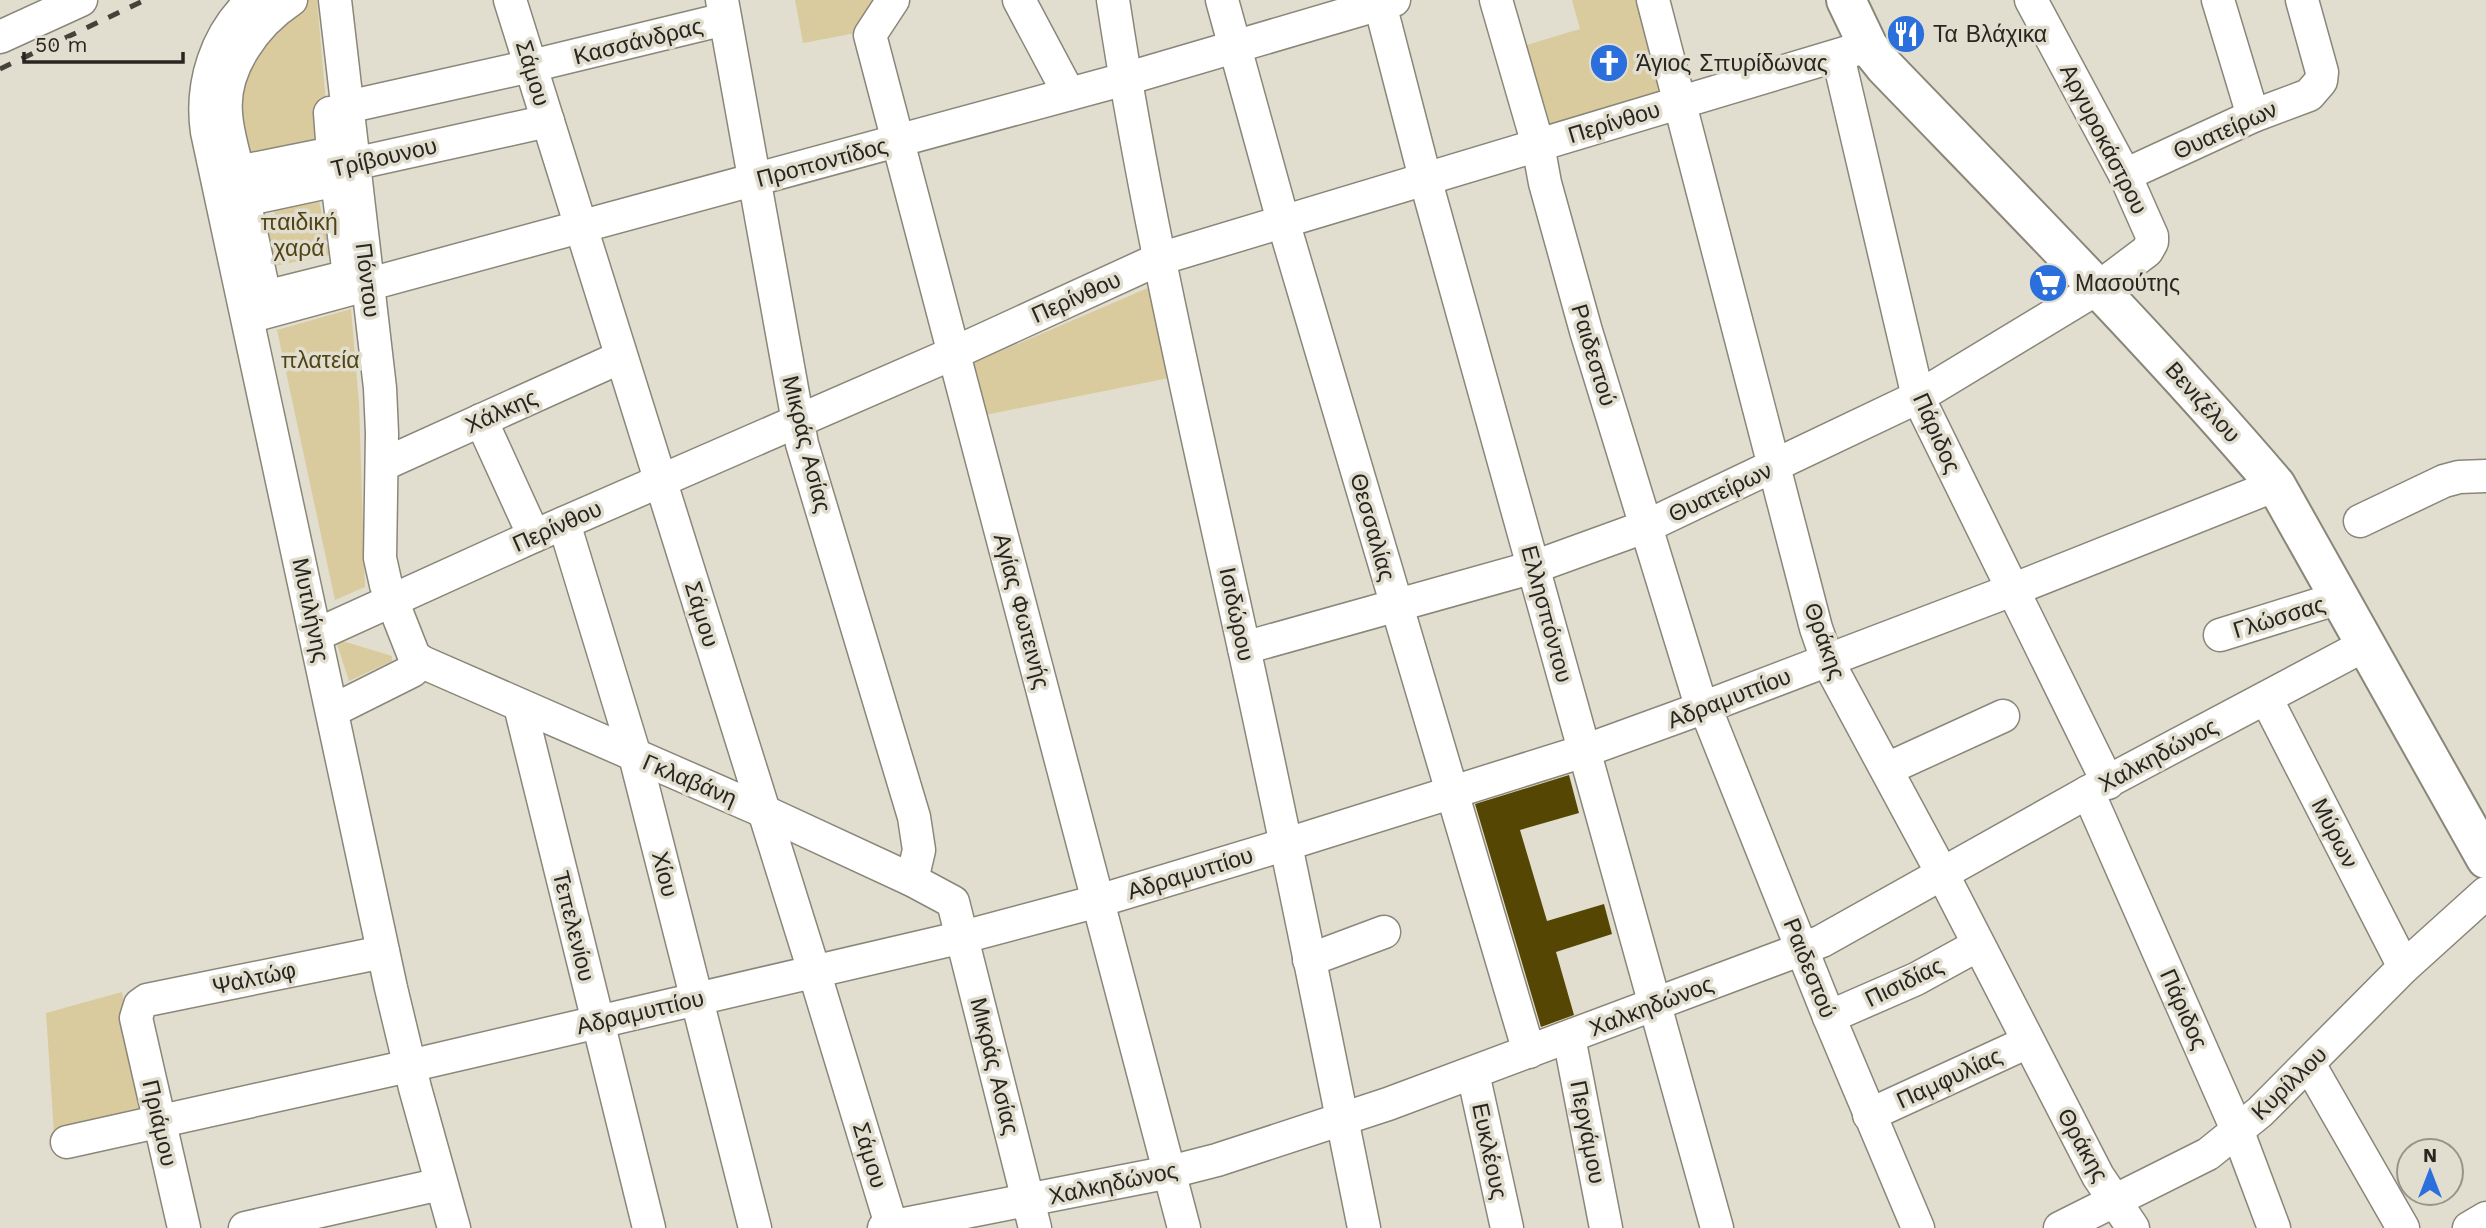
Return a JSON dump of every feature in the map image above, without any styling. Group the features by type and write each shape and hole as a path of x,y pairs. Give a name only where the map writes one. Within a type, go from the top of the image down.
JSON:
{"main road":[{"name":"Βενιζέλου","path":"1846,0 1853,51 1884,66 2098,288 2276,485 2486,859"}],"street":[{"path":"0,37 81,0"},
{"name":"Μυτιλήνης","path":"253,0 225,35 213,63 206,90 206,119 383,952 409,1066 454,1228"},
{"path":"292,0 259,28 231,76 226,112 238,172 333,153 320,0"},
{"name":"Πόντου","path":"335,0 353,164 359,281 380,388 380,558 392,601"},
{"name":"Σάμου","path":"510,0 814,971 889,1227"},
{"path":"1019,0 1069,94"},
{"name":"Ισιδώρου","path":"1113,0 1159,260 1287,844 1364,1228"},
{"name":"Θεσσαλίας","path":"1222,0 1283,221 1529,1052"},
{"name":"Ραιδεστού","path":"1496,0 1538,145 1545,183 1586,331 1704,708 1917,1228"},
{"name":"Θράκης","path":"1653,0 1827,660 1943,875 2098,1176 2133,1228"},
{"name":"Αργυροκάστρου","path":"2031,0 2125,175 2150,229 2152,242"},
{"path":"2218,0 2253,116"},
{"name":"Θυατείρων","path":"2125,175 2253,116 2309,95 2321,81 2321,63 2302,0"},
{"name":"Αγίας Φωτεινής","path":"896,1 870,35 1184,1228"},
{"name":"Προποντίδος","path":"248,317 359,281 898,142 1125,79 1384,1"},
{"name":"Ελλησπόντου","path":"1384,1 1425,178 1717,1228"},
{"name":"Κασσάνδρας","path":"346,107 531,66 723,10"},
{"name":"Μικράς Ασίας","path":"723,10 756,179 802,444 914,817 919,850 912,880"},
{"name":"Περίνθου","path":"316,635 1159,260 1853,51"},
{"name":"Πάριδος","path":"1853,51 1918,397 2012,590 2098,788 2238,1132 2274,1228"},
{"name":"Τρίβουνου","path":"221,194 548,121"},
{"name":"Θυατείρων","path":"1244,648 1534,567 1647,526 1918,397 2098,288 2147,251 2152,242"},
{"name":"Χάλκης","path":"382,465 621,357"},
{"path":"481,420 534,536"},
{"path":"2360,521 2444,481 2459,477 2486,476"},
{"name":"Αδραμυττίου","path":"67,1142 409,1066 963,937 1098,901 1584,751 2012,590 2276,485"},
{"name":"Χίου","path":"565,523 635,756 755,1228"},
{"name":"Γλώσσας","path":"2220,635 2339,598"},
{"path":"332,711 412,671 422,662 414,656 392,601"},
{"name":"Χαλκηδώνος","path":"889,1227 1032,1214 1342,1120 1802,950 2365,645"},
{"name":"Γκλαβάνη","path":"422,662 763,811 912,880 954,904"},
{"name":"Μύρων","path":"2266,698 2404,967"},
{"name":"Τεπελενίου","path":"520,706 649,1228"},
{"path":"1887,769 2003,716"},
{"name":"Κυρίλλου","path":"2060,1228 2208,1154 2238,1132 2404,967 2486,893"},
{"name":"Μικράς Ασίας","path":"954,904 1032,1214"},
{"path":"1309,960 1384,932"},
{"name":"Πισιδίας","path":"1829,1017 1916,979 1978,945"},
{"name":"Ψαλτώφ","path":"136,1018 139,1005 147,1000 383,952"},
{"name":"Πριάμου","path":"136,1018 184,1228"},
{"name":"Περγάμου","path":"1569,1037 1606,1228"},
{"name":"Παμφυλίας","path":"1869,1115 2028,1042"},
{"path":"2309,1064 2403,1228"},
{"name":"Ευκλέους","path":"1474,1073 1507,1228"},
{"path":"245,1228 441,1184"},
{"path":"2469,1228 2486,1218"}],"green space":[{"path":"299,0 317,0 330,150 242,168 233,85"},
{"path":"795,0 878,0 861,32 803,43"},
{"path":"1572,0 1637,0 1663,93 1547,128 1523,46 1580,29"},
{"name":"παιδική χαρά","path":"317,190 330,255 265,268 255,226 276,221 272,198"},
{"path":"1150,287 1169,378 985,415 971,364"},
{"name":"πλατεία","path":"351,309 359,403 365,587 335,600 277,330"},
{"path":"336,641 392,656 392,661 349,681"},
{"path":"122,992 148,1111 54,1133 46,1013"}],"building":[{"path":"1569,775 1579,813 1520,830 1547,921 1604,904 1612,934 1556,952 1574,1015 1541,1027 1475,804"}],"railway":[{"path":"0,69 145,0"}],"place":[{"name":"Τα Βλάχικα","path":"1906,34"},
{"name":"Άγιος Σπυρίδωνας","path":"1609,63"},
{"name":"Μασούτης","path":"2048,283"}]}
